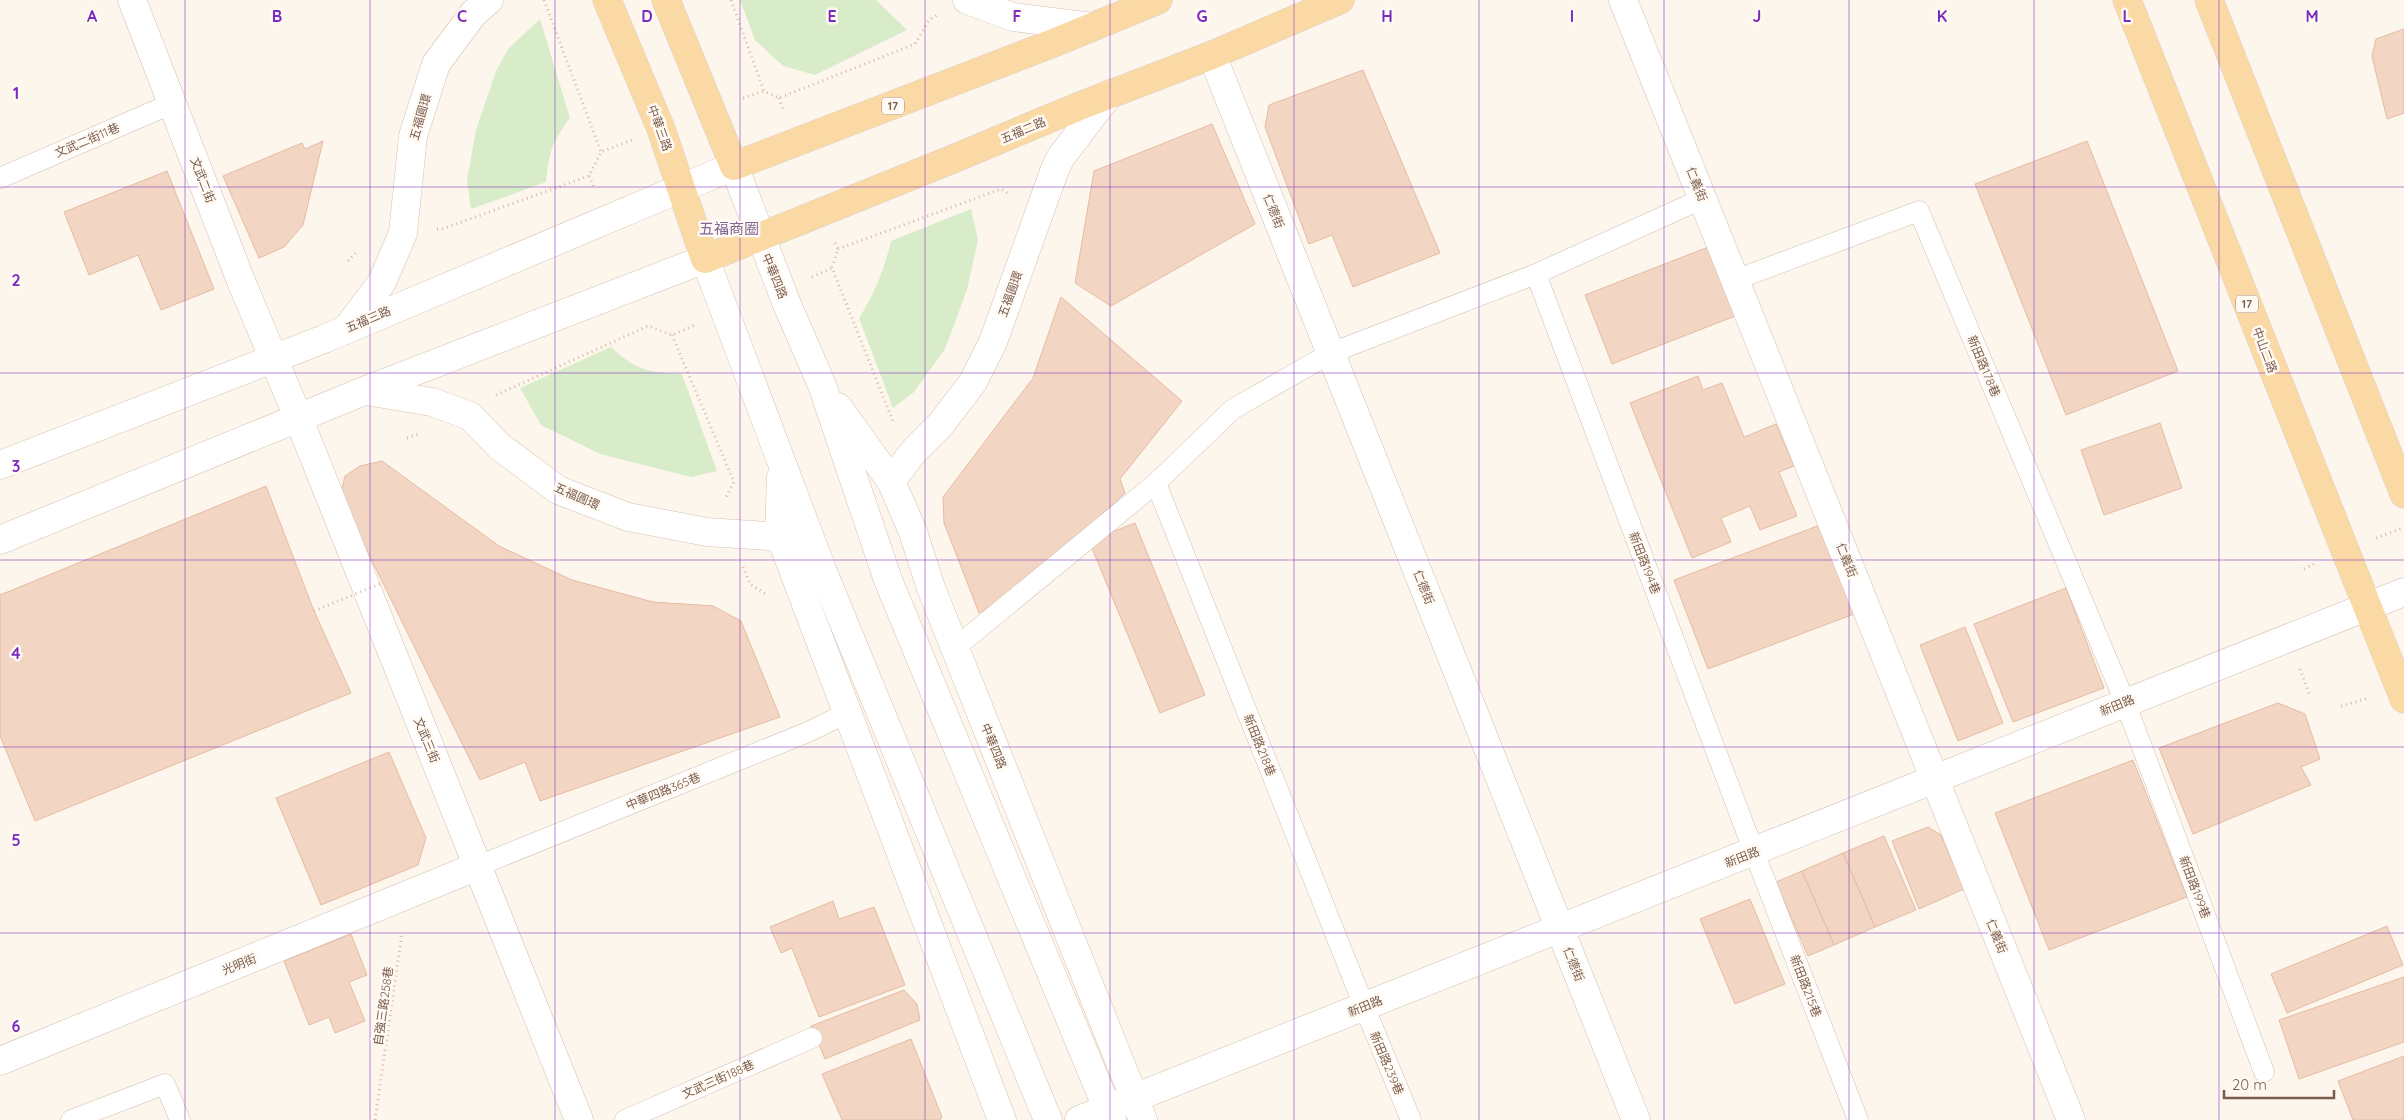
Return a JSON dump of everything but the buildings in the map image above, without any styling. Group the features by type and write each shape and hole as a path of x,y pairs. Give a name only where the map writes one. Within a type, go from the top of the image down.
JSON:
{"main road":[{"name":"中華三路","path":"607,0 652,106 705,259"},
{"path":"666,0 734,166"},
{"name":"17","path":"734,166 1158,0"},
{"name":"五福二路","path":"705,259 1109,94 1212,55 1340,0"},
{"name":"中山二路","path":"2127,0 2366,608 2404,699"},
{"path":"2209,0 2404,494"}],"street":[{"name":"文武二街","path":"132,0 241,281 274,359"},
{"name":"五福圓環","path":"347,329 382,282 403,233 413,136 436,64 473,14 489,0"},
{"path":"967,0 1014,17 1092,27"},
{"name":"仁義街","path":"1623,0 2071,1120"},
{"name":"仁德街","path":"1212,55 1636,1120"},
{"name":"五福圓環","path":"891,481 914,451 941,424 972,382 993,342 1055,169 1061,157 1109,94"},
{"name":"五福三路","path":"0,465 274,359 465,278 607,221 681,187 734,166"},
{"name":"中華四路","path":"734,166 760,238 822,385 888,580 1110,1114"},
{"path":"0,540 364,391 705,259 812,546 1048,1120"},
{"name":"文武三街","path":"274,359 579,1120"},
{"name":"中華四路","path":"822,385 891,481 913,532 931,588 1139,1109"},
{"name":"五福圓環","path":"364,391 432,402 470,416 499,446 558,490 628,517 708,532 781,538 812,546"},
{"path":"781,463 779,532 781,538 1002,1120"},
{"name":"新田路","path":"1079,1120 1139,1109 1364,1006 2404,592"},
{"name":"光明街","path":"0,1061 478,866"}],"lane":[{"name":"文武二街11巷","path":"0,178 173,103"},
{"path":"955,648 1156,482 1233,409 1331,353 1536,274 1702,198"},
{"name":"新田路178巷","path":"1735,280 1919,211 2125,702"},
{"name":"新田路194巷","path":"1536,274 1754,852"},
{"name":"新田路218巷","path":"1156,482 1364,1006"},
{"name":"新田路199巷","path":"2125,702 2264,1072"},
{"name":"中華四路365巷","path":"478,866 808,732 847,713"},
{"name":"新田路215巷","path":"1754,852 1858,1120"},
{"name":"新田路239巷","path":"1364,1006 1411,1120"},
{"name":"文武三街188巷","path":"625,1120 812,1038"},
{"path":"71,1120 165,1084 180,1120"}],"path":[{"path":"442,229 589,176 601,152 544,0"},
{"path":"731,0 764,91 779,98 916,44 929,20"},
{"path":"895,426 832,268 838,249 1001,190 1017,200"},
{"path":"496,393 648,326 672,335 734,482"},
{"path":"314,611 382,583"},
{"name":"自強三路258巷","path":"375,1120 407,895"}],"green space":[{"path":"740,0 876,0 907,30 815,75 783,66 755,40"},
{"path":"540,19 570,118 552,148 546,182 471,209 467,180 476,130 496,71 508,49"},
{"path":"971,209 978,240 967,290 945,349 914,392 893,408 859,318 870,300 878,281 891,241"},
{"path":"611,347 628,361 643,369 660,373 682,374 717,471 691,477 600,454 541,425 520,388"}],"district":[{"name":"五福商圈","path":"729,228"}]}
